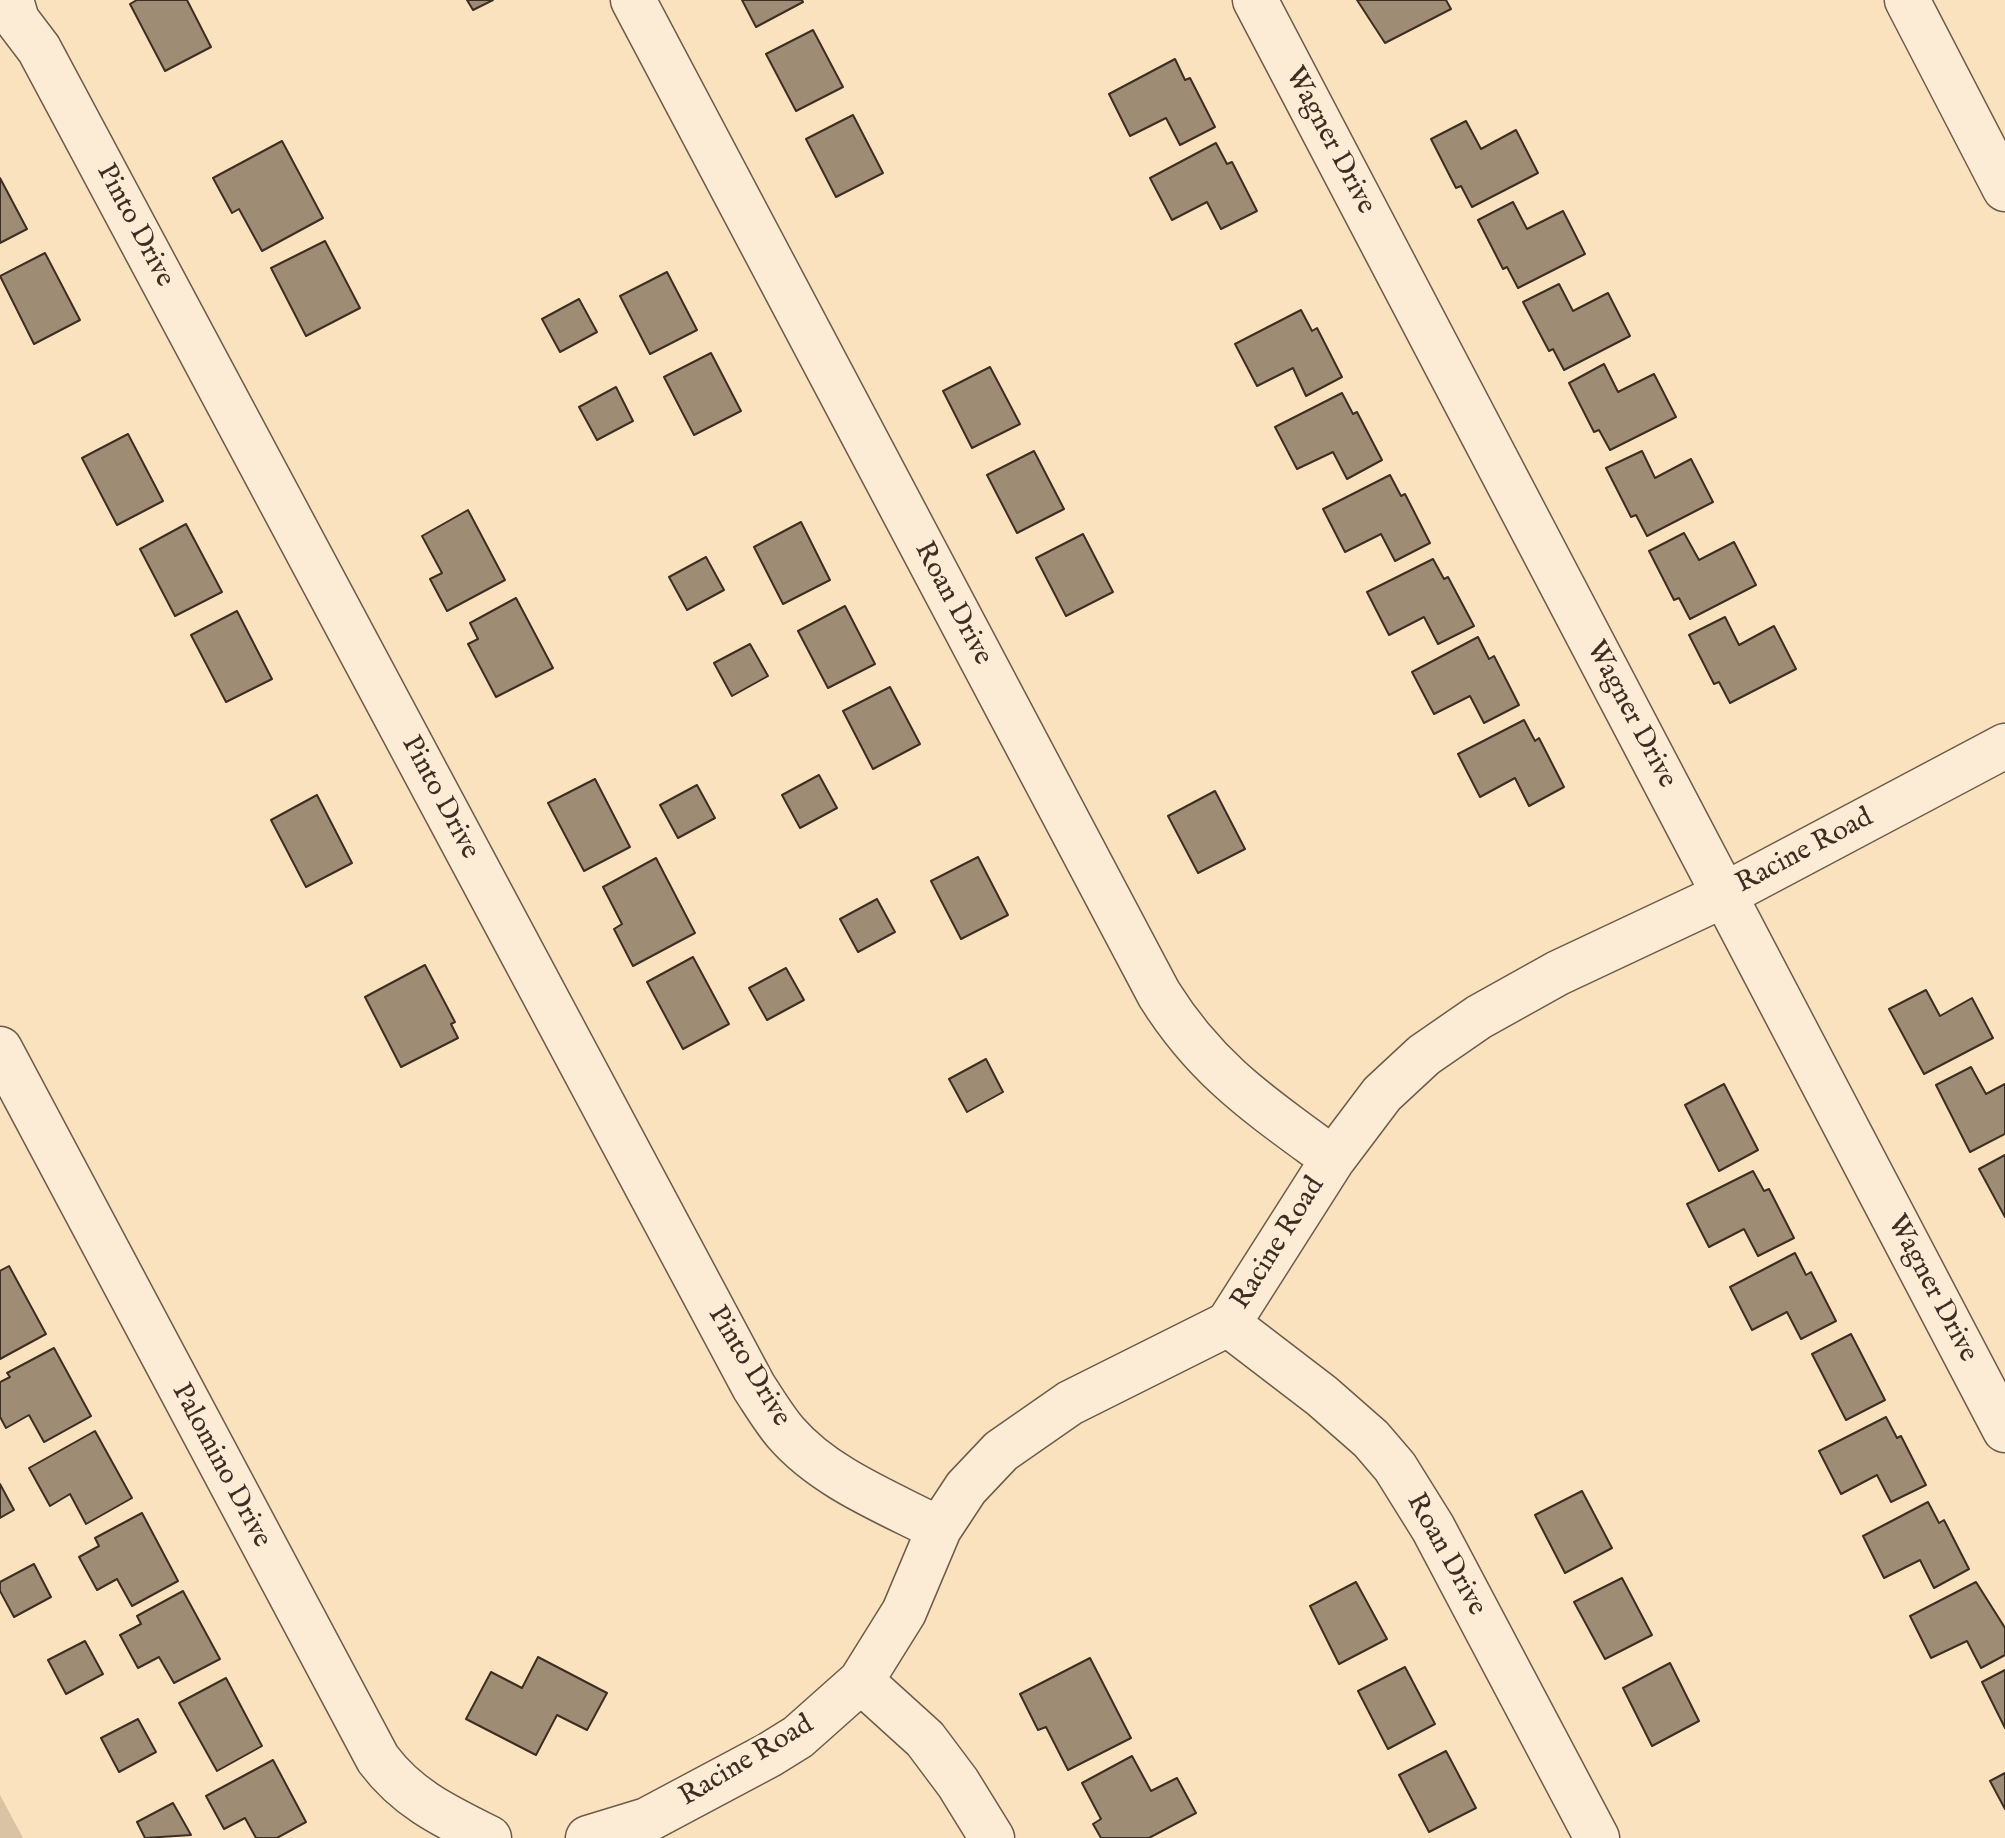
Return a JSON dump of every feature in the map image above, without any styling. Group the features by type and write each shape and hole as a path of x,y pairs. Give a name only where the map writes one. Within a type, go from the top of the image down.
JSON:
{"street":[{"name":"Pinto Drive","path":"11,0 17,20 39,49 754,1387 786,1433 812,1457 839,1476 939,1529"},
{"name":"Roan Drive","path":"633,0 1159,994 1182,1030 1209,1063 1333,1159"},
{"name":"Wagner Drive","path":"1255,0 2005,1430"},
{"path":"1907,0 2005,189"},
{"name":"Racine Road","path":"588,1838 647,1820 769,1755 798,1737 861,1681 904,1612 939,1529 966,1488 1001,1451 1029,1429 1112,1381 1228,1324 1333,1159 1382,1094 1424,1055 1479,1017 1558,973 1724,895 2005,746"},
{"name":"Palomino Drive","path":"0,1049 378,1759 397,1784 426,1807 489,1838"},
{"name":"Roan Drive","path":"1228,1324 1322,1396 1371,1439 1395,1467 1433,1528 1597,1838"},
{"path":"861,1681 925,1739 958,1783 992,1838"}],"shaded area":[{"path":"0,1795 23,1838 0,1838"}],"building":[{"path":"137,0 187,0 211,47 165,71 130,4"},
{"path":"467,0 493,0 473,10"},
{"path":"742,0 802,0 803,2 756,27"},
{"path":"1357,0 1446,0 1451,9 1385,43"},
{"path":"813,30 843,87 796,111 766,54"},
{"path":"1175,59 1185,80 1190,78 1215,127 1180,145 1166,118 1130,136 1109,94"},
{"path":"853,115 883,173 836,197 806,139"},
{"path":"1466,121 1481,149 1516,130 1538,173 1472,207 1461,186 1456,188 1431,139"},
{"path":"282,141 323,218 262,251 239,209 232,213 213,178"},
{"path":"1216,143 1227,164 1232,162 1257,211 1221,229 1207,202 1172,220 1150,178"},
{"path":"0,178 27,229 0,243"},
{"path":"1513,202 1527,229 1563,211 1585,254 1518,288 1507,267 1503,269 1478,220"},
{"path":"325,241 360,308 306,336 271,268"},
{"path":"45,253 80,320 34,344 0,276"},
{"path":"667,272 697,330 650,354 620,296"},
{"path":"1559,284 1573,311 1608,293 1630,336 1564,370 1553,349 1549,351 1523,302"},
{"path":"579,299 597,332 560,352 542,319"},
{"path":"1301,310 1312,331 1317,328 1342,377 1306,396 1293,368 1257,386 1235,344"},
{"path":"711,353 741,411 694,435 664,377"},
{"path":"1604,364 1618,392 1654,374 1676,417 1610,450 1599,430 1594,432 1569,383"},
{"path":"990,367 1020,424 972,448 943,391"},
{"path":"616,387 633,421 597,440 579,407"},
{"path":"1342,393 1353,414 1357,412 1382,460 1347,479 1333,452 1297,469 1275,427"},
{"path":"128,434 163,501 117,525 82,458"},
{"path":"1034,451 1064,509 1017,533 987,475"},
{"path":"1642,451 1655,478 1691,459 1713,502 1647,536 1636,515 1631,517 1606,468"},
{"path":"1390,475 1401,496 1405,494 1430,543 1395,561 1381,534 1345,552 1323,509"},
{"path":"468,510 505,580 447,611 430,579 442,573 422,536"},
{"path":"801,522 830,580 783,604 754,547"},
{"path":"186,524 222,592 175,616 140,549"},
{"path":"1684,533 1699,560 1734,542 1756,585 1690,619 1679,598 1674,600 1649,551"},
{"path":"1083,534 1113,592 1066,616 1036,558"},
{"path":"706,557 724,590 687,610 669,577"},
{"path":"1433,559 1444,579 1448,577 1474,626 1438,644 1424,617 1389,635 1367,592"},
{"path":"516,598 553,668 496,697 468,644 478,639 470,623"},
{"path":"845,606 875,664 828,688 798,631"},
{"path":"237,611 272,679 226,702 191,635"},
{"path":"1725,617 1739,645 1774,626 1796,669 1730,703 1719,682 1714,684 1689,635"},
{"path":"1478,637 1489,659 1494,656 1519,705 1484,723 1470,696 1434,714 1412,672"},
{"path":"750,644 768,676 732,696 714,663"},
{"path":"890,687 920,744 873,769 843,711"},
{"path":"1524,720 1535,741 1539,738 1564,787 1529,806 1515,778 1480,797 1458,754"},
{"path":"819,775 837,808 800,828 782,795"},
{"path":"595,779 630,847 584,871 548,803"},
{"path":"697,785 715,818 678,838 660,805"},
{"path":"1215,791 1245,849 1198,873 1168,816"},
{"path":"317,795 352,863 306,887 271,820"},
{"path":"978,857 1008,915 961,939 931,881"},
{"path":"656,858 695,933 633,966 614,929 622,924 603,887"},
{"path":"877,899 895,932 858,952 840,919"},
{"path":"693,957 729,1024 683,1049 647,982"},
{"path":"425,965 455,1022 451,1024 458,1038 401,1067 365,997"},
{"path":"786,968 804,1000 767,1020 749,988"},
{"path":"1926,990 1940,1016 1972,998 1993,1038 1924,1074 1889,1009"},
{"path":"986,1059 1003,1092 967,1112 949,1079"},
{"path":"1971,1067 1986,1094 2005,1084 2005,1134 1970,1152 1936,1085"},
{"path":"1724,1084 1758,1150 1719,1171 1685,1105"},
{"path":"2005,1155 2005,1217 1979,1169"},
{"path":"1753,1171 1764,1191 1769,1189 1794,1238 1758,1256 1744,1229 1709,1247 1687,1204"},
{"path":"1795,1253 1806,1275 1811,1272 1836,1321 1801,1339 1787,1312 1752,1330 1730,1287"},
{"path":"9,1266 46,1334 0,1359 0,1271"},
{"path":"1851,1334 1885,1400 1846,1420 1812,1354"},
{"path":"54,1348 91,1416 44,1442 29,1415 6,1428 0,1417 0,1382 10,1377 7,1373"},
{"path":"1886,1417 1897,1438 1901,1436 1926,1485 1891,1502 1877,1475 1841,1494 1819,1451"},
{"path":"95,1431 132,1498 86,1524 70,1494 50,1506 29,1468"},
{"path":"0,1484 14,1510 0,1518"},
{"path":"1582,1491 1612,1548 1565,1573 1535,1515"},
{"path":"1928,1502 1939,1523 1944,1520 1969,1569 1934,1588 1920,1560 1884,1578 1863,1536"},
{"path":"142,1513 178,1581 132,1606 117,1579 97,1590 79,1557 99,1546 95,1538"},
{"path":"34,1564 51,1597 14,1617 0,1591 0,1582"},
{"path":"1622,1578 1652,1635 1605,1659 1574,1602"},
{"path":"1356,1582 1387,1639 1339,1664 1310,1606"},
{"path":"1976,1582 2005,1628 2005,1655 1981,1668 1967,1641 1931,1658 1910,1616"},
{"path":"183,1591 220,1659 174,1683 159,1657 138,1668 120,1635 141,1624 137,1616"},
{"path":"85,1641 103,1674 66,1694 48,1660"},
{"path":"538,1657 607,1693 587,1730 557,1715 536,1755 466,1719 491,1672 522,1688"},
{"path":"1090,1658 1131,1738 1068,1770 1046,1727 1038,1730 1020,1694"},
{"path":"1670,1663 1699,1721 1652,1746 1623,1688"},
{"path":"1405,1667 1435,1724 1388,1749 1358,1691"},
{"path":"2005,1670 2005,1728 1982,1682"},
{"path":"226,1678 262,1746 217,1771 179,1703"},
{"path":"138,1719 156,1752 119,1772 101,1738"},
{"path":"1446,1751 1476,1808 1429,1832 1399,1775"},
{"path":"1132,1756 1151,1791 1177,1778 1196,1813 1149,1838 1101,1838 1093,1824 1101,1819 1082,1783"},
{"path":"273,1760 306,1822 277,1838 256,1838 245,1818 224,1829 206,1796"},
{"path":"2005,1773 2005,1809 1990,1781"},
{"path":"173,1803 191,1835 145,1838 137,1822"}]}
